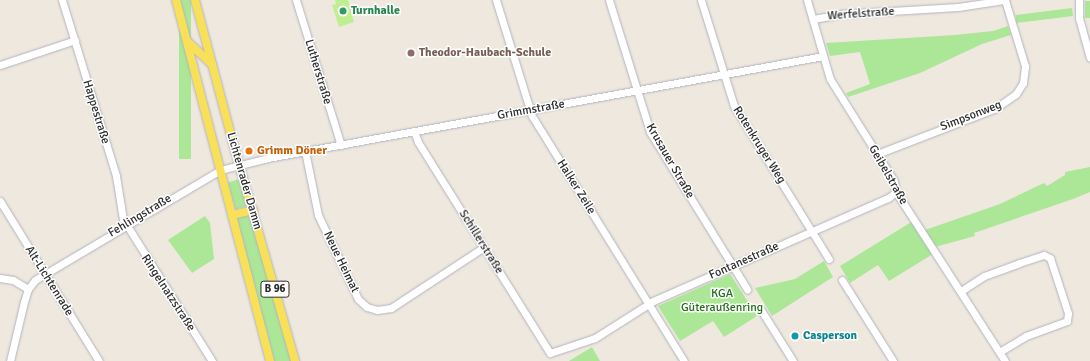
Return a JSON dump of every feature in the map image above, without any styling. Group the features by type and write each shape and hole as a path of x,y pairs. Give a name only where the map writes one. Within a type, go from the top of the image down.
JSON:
{"main road":[{"name":"Lichtenrader Damm","path":"176,0 270,361"},
{"name":"Lichtenrader Damm","path":"195,0 239,164 295,361"},
{"path":"186,41 212,64"},
{"path":"232,216 253,210"}],"street":[{"name":"Happestraße","path":"62,0 116,176 125,225"},
{"name":"Lutherstraße","path":"296,0 341,145"},
{"name":"Halker Zeile","path":"496,0 529,110 684,361"},
{"name":"Krusauer Straße","path":"609,0 650,132 747,289"},
{"name":"Rotenkruger Weg","path":"701,0 734,106 829,259"},
{"name":"Geibelstraße","path":"807,0 830,79 894,181 896,192 1005,361"},
{"name":"Werfelstraße","path":"813,19 846,13 958,7 1005,0"},
{"name":"Simpsonweg","path":"877,154 996,108 1016,94 1024,79 1025,66 1005,0"},
{"path":"1079,0 1079,18 1090,58"},
{"path":"0,65 75,40"},
{"name":"Grimmstraße","path":"239,164 823,56"},
{"name":"Schillerstraße","path":"414,131 418,142 550,353"},
{"name":"Neue Heimat","path":"305,151 318,215 358,298 368,308 377,310 391,308 484,247"},
{"name":"Fehlingstraße","path":"28,289 44,273 125,225 220,170 239,164"},
{"name":"Fontanestraße","path":"550,353 595,338 649,304 888,198 896,192"},
{"name":"Alt-Lichtenrade","path":"0,202 99,361"},
{"name":"Ringelnatzstraße","path":"125,225 212,361"},
{"path":"961,291 984,276 1040,255 1047,255 1050,258 1068,313 1067,321 1026,336 999,352"},
{"path":"0,278 12,280 28,289 10,361"},
{"path":"842,280 893,361"},
{"path":"761,310 792,361"}],"green space":[{"path":"179,0 191,0 191,159 179,159"},
{"name":"Turnhalle","path":"335,0 348,0 354,22 339,27 332,5 336,4"},
{"path":"1085,1 1090,1 1090,18 1085,18"},
{"path":"1072,8 1073,16 1016,23 1015,15"},
{"path":"1008,26 1011,35 982,44 920,73 848,97 846,93 870,84 860,52 830,56 826,43 955,35 993,31"},
{"path":"1090,167 1090,192 1073,199 974,233 975,236 935,247 925,230 1000,204 1044,183 1047,186 1065,175 1065,172"},
{"path":"239,179 247,206 236,209 228,183"},
{"path":"249,215 291,361 273,361 237,220 238,217"},
{"path":"205,216 210,223 214,259 192,273 168,240"},
{"path":"913,221 933,254 889,281 878,265 850,283 840,266"},
{"name":"KGA Güteraußenring","path":"824,261 833,277 772,316 755,288 795,279"},
{"name":"KGA Güteraußenring","path":"730,274 757,316 724,337 713,321 680,341 658,306"},
{"path":"592,347 600,361 569,361"}],"place":[{"name":"Turnhalle","path":"343,11"},
{"name":"Theodor-Haubach-Schule","path":"411,53"},
{"name":"Grimm Döner","path":"249,151"},
{"name":"Casperson","path":"795,336"}]}
